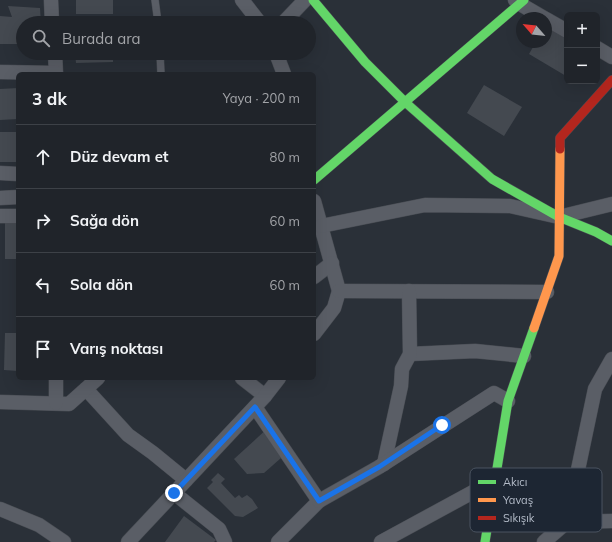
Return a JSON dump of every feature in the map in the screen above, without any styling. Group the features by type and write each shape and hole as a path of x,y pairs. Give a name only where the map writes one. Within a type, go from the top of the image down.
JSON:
{"street":[{"path":"51,0 52,16"},
{"path":"242,0 255,16"},
{"path":"290,16 306,0"},
{"path":"313,0 365,62 405,102 492,179 558,218 612,204"},
{"path":"316,178 520,1 535,12"},
{"path":"552,23 564,29"},
{"path":"600,50 612,57"},
{"path":"55,60 56,72"},
{"path":"279,60 283,72"},
{"path":"0,72 16,72"},
{"path":"497,468 508,401 559,256 558,218 560,138 612,80"},
{"path":"0,173 16,174"},
{"path":"0,198 16,197"},
{"path":"321,226 425,205 510,206 558,218 596,232 612,241"},
{"path":"316,207 339,291 334,308 316,331"},
{"path":"0,216 16,216"},
{"path":"316,275 332,263"},
{"path":"339,291 546,292"},
{"path":"384,464 402,369 410,354 409,291"},
{"path":"410,354 475,351 524,356"},
{"path":"579,468 596,389 612,360"},
{"path":"56,380 56,404"},
{"path":"0,402 69,404 96,380"},
{"path":"245,380 265,396"},
{"path":"128,542 255,407 277,380"},
{"path":"86,388 128,435 153,452 186,480"},
{"path":"278,542 319,501 384,464 494,393 508,401"},
{"path":"255,407 319,501"},
{"path":"174,493 219,528 225,542"},
{"path":"381,542 470,494"},
{"path":"0,509 39,525 64,542"},
{"path":"602,521 612,521"},
{"path":"485,542 487,532"},
{"path":"544,542 556,532"}],"lane":[{"path":"155,0 157,16"},
{"path":"160,60 161,72"}],"building":[{"path":"76,0 113,0 113,14 76,14"},
{"path":"8,6 40,8 41,16 16,16 16,44 0,44 0,16 12,17"},
{"path":"552,30 564,37 564,75 529,54 532,48 552,48"},
{"path":"76,60 113,60 113,62 76,63"},
{"path":"484,85 522,107 504,136 467,113"},
{"path":"16,88 16,119 0,120 0,89"},
{"path":"0,132 16,132 16,162 0,162"},
{"path":"5,221 16,221 16,259 5,259"},
{"path":"5,333 16,333 16,371 4,370"},
{"path":"269,427 281,458 264,473 247,474 234,459"},
{"path":"218,473 225,479 221,483 235,498 239,495 242,498 247,495 252,499 258,508 243,517 235,516 207,488 213,482 211,480"},
{"path":"184,516 216,540 214,542 165,542"}],"traffic: fast":[{"path":"313,0 365,62 405,102 492,179 559,217 596,232 612,241"},
{"path":"316,178 524,0"},
{"path":"497,468 508,401 534,328"},
{"path":"485,542 487,532"}],"traffic: slow":[{"path":"534,328 559,256 560,149"}],"traffic: jam":[{"path":"560,149 560,138 612,80"}],"route":[{"path":"174,493 255,407 319,501 379,467 442,425"}]}
